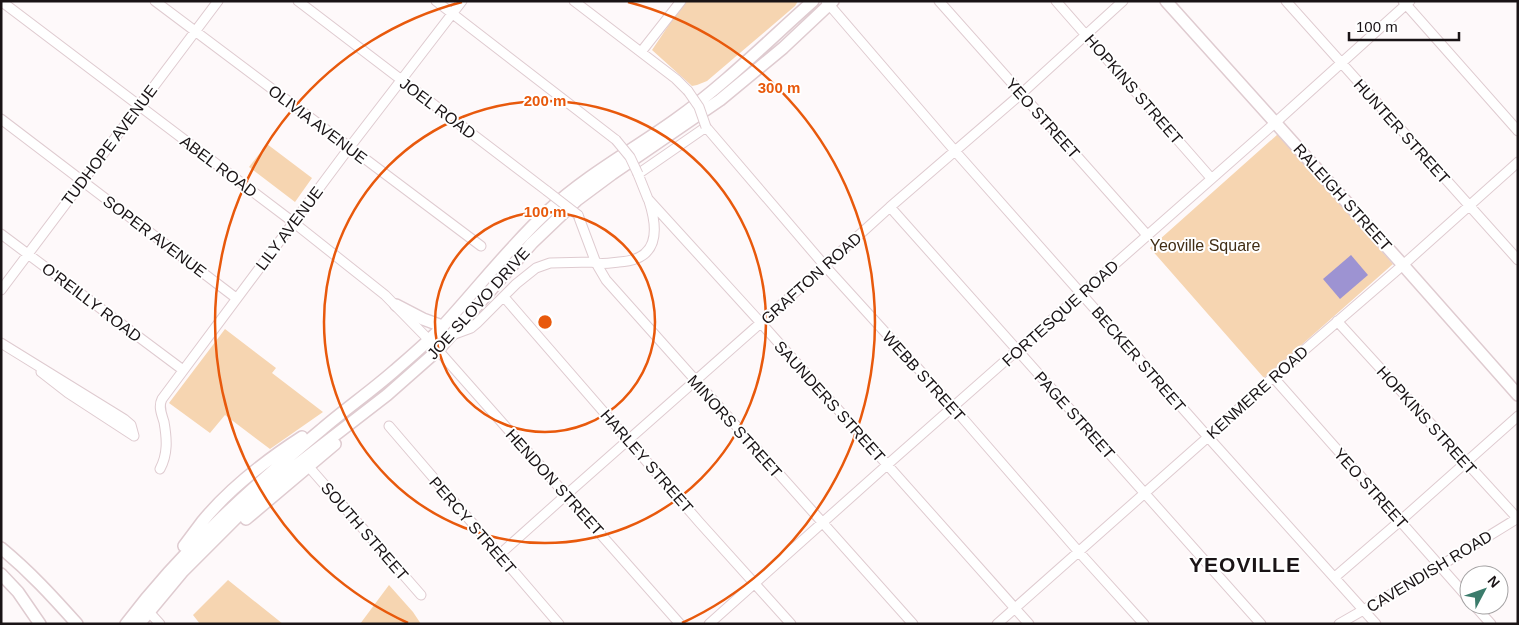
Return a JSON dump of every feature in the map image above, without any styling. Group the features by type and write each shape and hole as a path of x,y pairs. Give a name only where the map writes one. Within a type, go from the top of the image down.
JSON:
{"main road":[{"name":"JOE SLOVO DRIVE","path":"126,624 177,563 218,520 249,490 302,460 322,429 392,373 429,340 519,240 561,199 696,104 813,1"},
{"name":"RALEIGH STREET","path":"1166,1 1518,395"},
{"name":"JOE SLOVO DRIVE","path":"140,624 182,571 226,528 302,460 387,395 438,350 532,242 577,200 726,96 770,59 829,3"},
{"path":"396,305 423,319 442,326"},
{"path":"122,624 212,510 262,466 304,436 315,430 322,429"},
{"path":"140,624 182,575 302,460"},
{"path":"1,548 43,585 77,624"},
{"path":"1,574 18,592 40,624"}],"street":[{"name":"OLIVIA AVENUE","path":"155,1 481,246"},
{"name":"TUDHOPE AVENUE","path":"1,290 218,1"},
{"name":"JOEL ROAD","path":"298,1 578,215"},
{"name":"SAUNDERS STREET","path":"436,1 616,140 630,157 649,203 761,323 1028,624"},
{"name":"LILY AVENUE","path":"160,469 166,450 160,403 182,370 293,222 462,1"},
{"name":"WEBB STREET","path":"574,1 688,91 699,108 706,127 826,266 1144,624"},
{"path":"641,52 681,1"},
{"name":"YEO STREET","path":"939,1 1147,235"},
{"name":"HOPKINS STREET","path":"1056,1 1212,178"},
{"name":"GRAFTON ROAD","path":"499,555 826,266 890,207 1021,94 1123,1"},
{"name":"HUNTER STREET","path":"1286,1 1518,260"},
{"name":"ABEL ROAD","path":"1,2 293,222 396,305 429,340"},
{"path":"1406,2 1518,131"},
{"name":"FORTESQUE ROAD","path":"709,624 1341,64 1406,2"},
{"name":"BECKER STREET","path":"829,3 955,151 1376,624"},
{"name":"SOPER AVENUE","path":"1,119 236,298"},
{"path":"638,174 706,127"},
{"name":"KENMERE ROAD","path":"997,624 1273,377 1403,265 1518,162"},
{"path":"451,336 471,328 527,274 541,265 562,262 594,262 633,254 643,249 649,237 649,203"},
{"name":"PAGE STREET","path":"890,207 1260,624"},
{"name":"MINORS STREET","path":"578,215 594,262 606,280 913,624"},
{"name":"O'REILLY ROAD","path":"1,234 182,370"},
{"name":"HARLEY STREET","path":"504,297 791,624"},
{"name":"HOPKINS STREET","path":"1337,321 1517,518"},
{"name":"HENDON STREET","path":"429,340 680,624"},
{"path":"1,343 26,358 124,419 131,426 134,436 68,393 46,377 26,358"},
{"name":"YEO STREET","path":"1273,377 1459,588"},
{"path":"1334,577 1518,416"},
{"name":"PERCY STREET","path":"389,426 559,624"},
{"name":"SOUTH STREET","path":"302,460 422,595"},
{"name":"CAVENDISH ROAD","path":"1339,624 1440,566 1517,518"},
{"path":"150,613 160,624"}],"green space":[{"path":"685,1 798,1 795,6 707,81 692,86 652,50"},
{"name":"Yeoville Square","path":"1278,134 1393,264 1264,378 1150,248"},
{"path":"267,144 312,178 295,202 249,167"},
{"path":"225,329 276,368 272,373 323,412 270,449 225,415 210,433 169,403"},
{"path":"228,580 283,624 200,624 193,615"},
{"path":"389,585 413,612 421,624 360,624"}],"shaded area":[{"path":"1351,255 1368,275 1340,299 1323,279"}],"district":[{"name":"YEOVILLE","path":"1245,565"}]}
